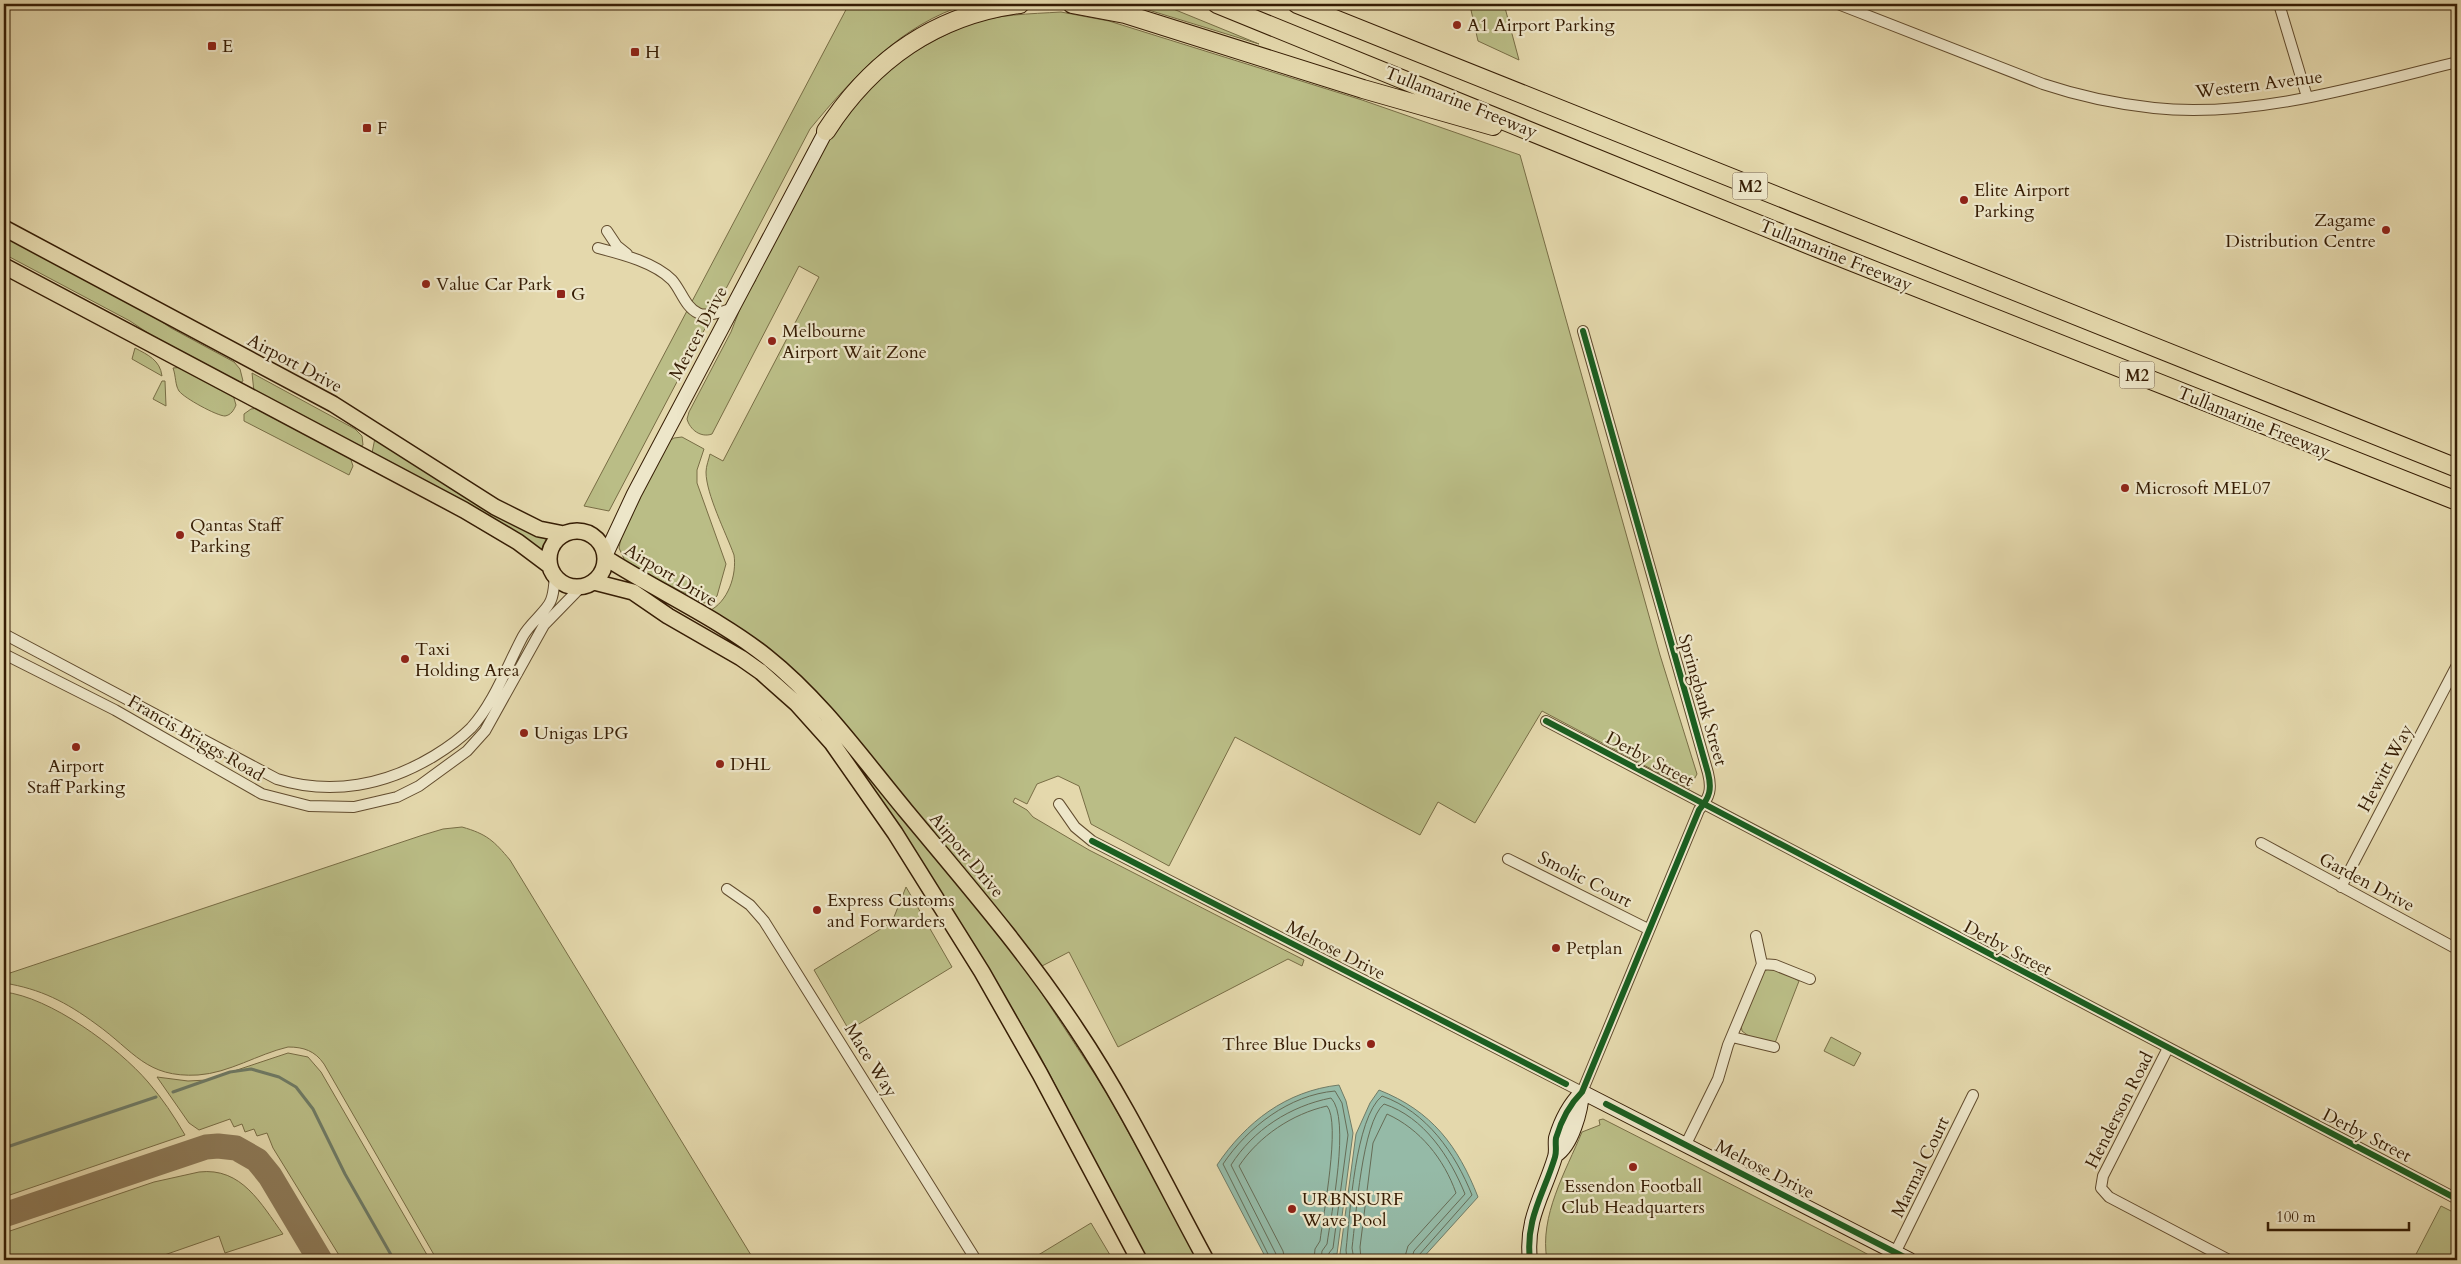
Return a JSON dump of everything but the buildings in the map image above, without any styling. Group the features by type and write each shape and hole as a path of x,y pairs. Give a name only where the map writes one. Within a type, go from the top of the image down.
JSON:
{"highway":[{"path":"826,131 859,86 902,48 927,33 983,10 1020,4"},
{"path":"1072,4 1125,14 1363,89 1578,150"},
{"name":"Tullamarine Freeway","path":"1217,4 1826,252 2457,501"},
{"name":"Tullamarine Freeway","path":"1297,4 2457,468"}],"main road":[{"name":"Airport Drive","path":"4,228 333,404 494,507 539,530 564,534"},
{"path":"4,266 470,513 518,542 552,572 571,587 587,585 602,574 606,556 600,542 588,533 572,531 564,534 552,548 552,572"},
{"name":"Airport Drive","path":"606,556 740,637 792,679 821,708 979,898 1058,1001 1137,1129 1206,1260"},
{"name":"Airport Drive","path":"587,585 633,592 668,616 754,667 802,710 832,743 895,833 982,972 1040,1074 1139,1260"}],"street":[{"name":"Western Avenue","path":"1838,4 1985,63 2067,92 2155,108 2186,109 2248,106 2307,97 2457,62"},
{"path":"2279,4 2307,97"},
{"name":"Mercer Drive","path":"606,556 634,494 826,131"},
{"path":"607,231 617,246 635,260 671,280 689,306 697,313 707,314 732,309"},
{"path":"598,248 635,260"},
{"name":"Springbank Street","path":"1582,1092 1648,929 1699,810 1709,798 1711,791 1708,773 1583,331"},
{"name":"Francis Briggs Road","path":"4,634 277,779 302,785 347,787 376,782 404,772 441,751 471,728 496,689 527,629 550,603 552,572"},
{"name":"Francis Briggs Road","path":"4,654 114,710 262,794 309,806 354,808 397,797 414,789 443,771 467,751 485,731 544,625 587,585"},
{"name":"Hewitt Way","path":"2340,887 2457,665"},
{"name":"Derby Street","path":"1546,721 2457,1199"},
{"name":"Melrose Drive","path":"1059,804 1075,827 1092,841 1910,1260"},
{"name":"Garden Drive","path":"2261,843 2457,949"},
{"name":"Smolic Court","path":"1508,859 1648,929"},
{"name":"Mace Way","path":"727,888 750,905 764,921 976,1260"},
{"path":"1685,1146 1718,1079 1732,1037 1762,964 1756,936"},
{"path":"1762,964 1775,965 1810,979"},
{"path":"1732,1037 1774,1047"},
{"name":"Henderson Road","path":"2168,1048 2103,1176 2101,1188 2109,1197 2229,1260"},
{"path":"1530,1260 1529,1236 1536,1203 1556,1155 1564,1150 1581,1109 1582,1092"},
{"name":"Marmal Court","path":"1895,1253 1973,1095"}],"green space":[{"path":"849,4 968,4 944,13 921,25 880,54 843,90 810,129 609,511 584,506"},
{"path":"1129,4 1161,4 1259,44"},
{"path":"1493,4 1504,4 1519,60 1478,41 1471,10"},
{"path":"1061,12 1109,21 1362,100 1520,155 1660,655 1697,774 1689,789 1542,711 1475,823 1438,802 1420,835 1235,737 1169,866 1091,824 1079,786 1058,776 1037,784 1027,804 1015,798 1013,802 1027,810 1033,817 1089,850 1304,960 1302,966 1288,959 1118,1047 1069,952 1042,966 1005,918 849,731 709,611 716,607 726,595 730,587 735,563 734,555 709,491 706,470 710,454 723,461 819,277 799,266 712,434 704,435 696,432 687,419 731,332 743,301 756,280 754,278 794,199 824,146 859,98 879,77 897,63 934,41 967,25 1002,17"},
{"path":"4,234 234,362 240,369 243,381 238,384 172,349 130,321 4,254"},
{"path":"135,348 156,362 162,376 132,359"},
{"path":"184,367 233,395 236,405 232,412 225,416 215,413 182,394 177,386 173,368"},
{"path":"252,373 355,429 362,436 363,445 358,448 254,392"},
{"path":"162,381 165,381 166,406 153,399"},
{"path":"258,408 350,457 353,466 349,475 244,421 244,414 251,409"},
{"path":"682,437 704,449 697,470 697,483 726,564 717,596 711,601 704,603 626,563 619,548 623,529 669,441"},
{"path":"375,438 548,539 541,550 372,453"},
{"path":"864,765 1031,977 1105,1090 1199,1260 1147,1260 1039,1054 978,951 859,768"},
{"path":"462,827 478,832 489,839 510,860 754,1260 437,1260 324,1064 313,1053 304,1049 288,1047 210,1074 180,1075 165,1072 142,1061 74,1009 41,993 4,983 4,975 423,835 443,829"},
{"path":"906,887 952,967 849,1030 814,970 892,922"},
{"path":"1768,969 1777,969 1799,981 1775,1043 1750,1037 1742,1031 1741,1025 1763,972"},
{"path":"4,992 42,1003 62,1013 101,1039 135,1068 148,1082 168,1107 185,1135 4,1197"},
{"path":"1831,1037 1861,1053 1854,1066 1824,1051"},
{"path":"288,1053 308,1057 321,1072 430,1260 342,1260 273,1148 267,1133 257,1136 254,1129 245,1132 242,1124 234,1127 230,1119 199,1130 189,1123 157,1077 188,1081 207,1080"},
{"name":"Essendon Football Club Headquarters","path":"1603,1119 1878,1260 1547,1260 1546,1243 1550,1210 1562,1178 1582,1132 1600,1125 1599,1120"},
{"path":"199,1172 214,1172 227,1175 239,1182 258,1200 283,1234 225,1253 219,1236 150,1260 4,1260 4,1233 154,1182"},
{"path":"2441,1206 2457,1214 2457,1260 2413,1260"},
{"path":"1091,1223 1113,1260 1030,1260"}],"water":[{"name":"URBNSURF Wave Pool","path":"1339,1085 1346,1101 1353,1133 1337,1254 1333,1254 1332,1260 1267,1260 1217,1165 1241,1135 1269,1111 1302,1094 1320,1088"},
{"name":"URBNSURF Wave Pool","path":"1379,1090 1414,1108 1441,1132 1462,1162 1478,1197 1421,1260 1342,1260 1343,1255 1340,1254 1356,1134 1370,1103"}],"waterway":[{"path":"173,1092 230,1072 251,1069 279,1077 296,1087 313,1109 345,1174 394,1260"},
{"path":"4,1148 156,1097"}],"taxiway":[{"path":"4,1215 206,1147 236,1148 257,1160 270,1176 320,1260"}],"cycle path":[{"path":"1530,1260 1530,1232 1536,1207 1555,1157 1558,1132 1570,1107 1582,1092 1699,810 1708,797 1710,788 1708,773 1583,331"},
{"path":"1546,721 2457,1199"},
{"path":"1092,841 1566,1084"},
{"path":"1606,1104 1910,1260"}],"place":[{"name":"A1 Airport Parking","path":"1457,25"},
{"name":"E","path":"212,46"},
{"name":"H","path":"635,52"},
{"name":"F","path":"367,128"},
{"name":"Elite Airport Parking","path":"1964,200"},
{"name":"Zagame Distribution Centre","path":"2386,230"},
{"name":"Value Car Park","path":"426,284"},
{"name":"G","path":"561,294"},
{"name":"Melbourne Airport Wait Zone","path":"772,341"},
{"name":"Microsoft MEL07","path":"2125,488"},
{"name":"Qantas Staff Parking","path":"180,535"},
{"name":"Taxi Holding Area","path":"405,659"},
{"name":"Unigas LPG","path":"524,733"},
{"name":"Airport Staff Parking","path":"76,747"},
{"name":"DHL","path":"720,764"},
{"name":"Express Customs and Forwarders","path":"817,910"},
{"name":"Petplan","path":"1556,948"},
{"name":"Three Blue Ducks","path":"1371,1044"},
{"name":"Essendon Football Club Headquarters","path":"1633,1167"},
{"name":"URBNSURF Wave Pool","path":"1292,1209"}]}
